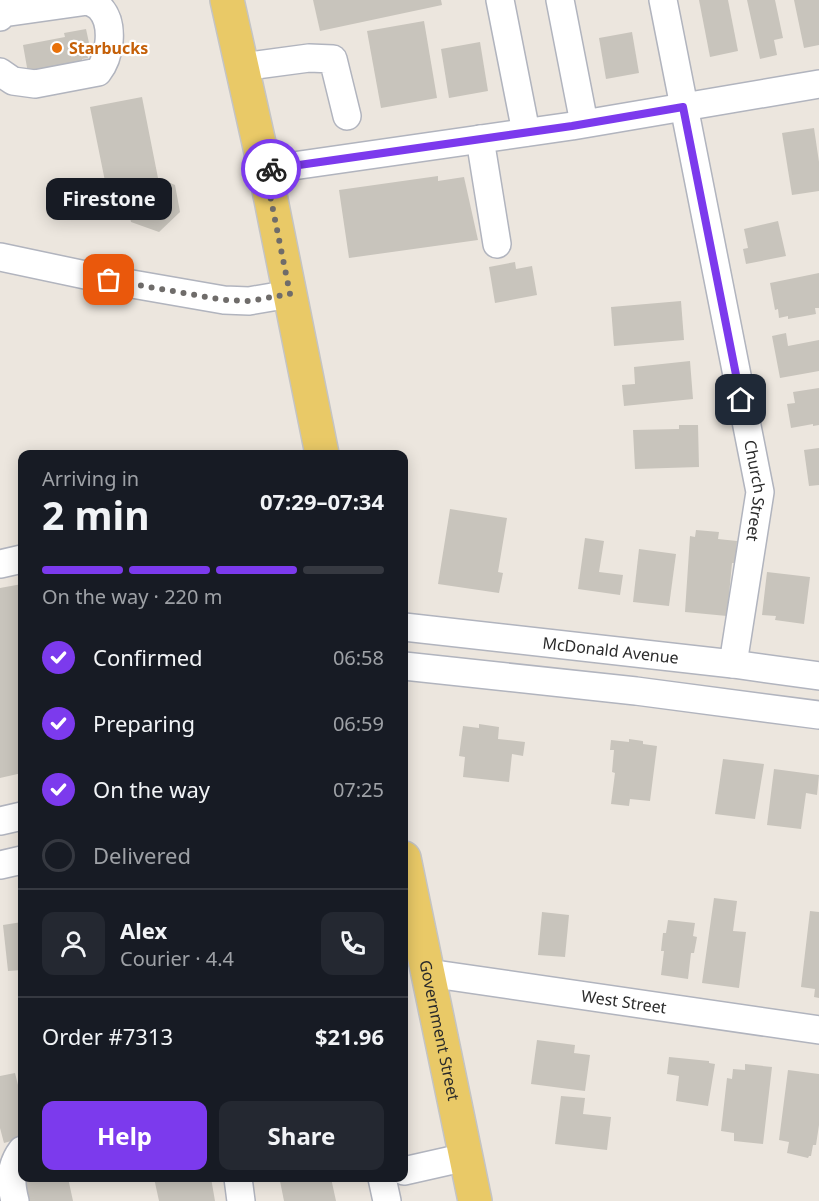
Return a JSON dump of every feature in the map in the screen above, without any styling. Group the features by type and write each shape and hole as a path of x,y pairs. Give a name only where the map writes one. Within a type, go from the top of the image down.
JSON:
{"main road":[{"path":"227,0 265,170 321,450"},
{"name":"Government Street","path":"408,877 475,1201"}],"street":[{"path":"500,0 526,132"},
{"path":"560,0 584,123"},
{"name":"Church Street","path":"663,0 760,492 733,664"},
{"path":"0,17 3,13 88,1 100,7 107,20 109,45 105,64 98,72 36,84 14,81 0,72"},
{"path":"242,67 309,58 333,58 347,116"},
{"path":"265,170 584,123 819,84"},
{"path":"480,139 497,244"},
{"path":"0,257 109,280 224,300 249,301 290,294"},
{"path":"0,564 18,561"},
{"name":"McDonald Avenue","path":"408,627 733,664 819,676"},
{"path":"408,666 636,691 819,715"},
{"path":"0,821 18,817"},
{"path":"0,865 18,861"},
{"name":"West Street","path":"428,973 819,1030"},
{"path":"408,1171 466,1157"},
{"path":"15,1201 10,1176 18,1158"},
{"path":"239,1182 241,1201"},
{"path":"383,1182 387,1201"}],"building":[{"path":"313,0 441,0 442,5 320,31"},
{"path":"699,0 728,0 738,51 710,57"},
{"path":"747,0 775,0 783,38 774,40 777,55 760,59"},
{"path":"794,0 819,0 819,45 804,48"},
{"path":"424,21 437,98 381,108 367,31"},
{"name":"Starbucks","path":"86,29 91,52 87,52 88,58 82,59 83,67 28,73 23,45 65,37 64,33"},
{"path":"632,32 639,73 606,79 599,38"},
{"path":"480,42 488,91 449,98 441,49"},
{"path":"142,97 158,178 175,185 180,212 159,232 131,222 126,197 109,201 90,107"},
{"path":"814,128 819,162 819,191 792,195 782,133"},
{"path":"438,176 438,181 464,177 478,240 349,258 339,190"},
{"path":"778,221 786,256 746,264 743,249 748,248 744,229"},
{"path":"515,262 516,269 532,266 537,295 495,303 489,267"},
{"path":"819,273 819,308 815,308 816,314 788,319 788,316 779,318 778,309 775,310 770,283"},
{"path":"681,301 684,340 614,346 611,307"},
{"path":"786,333 788,346 819,340 819,371 780,378 772,336"},
{"path":"690,361 693,399 624,406 622,385 635,384 634,367"},
{"path":"819,388 819,425 791,428 787,404 795,403 793,392"},
{"path":"679,425 698,425 699,467 635,469 633,430 679,429"},
{"path":"819,448 819,485 809,486 804,450"},
{"path":"450,509 507,518 498,572 503,573 499,593 438,584"},
{"path":"696,530 719,532 718,539 737,541 735,563 732,563 727,616 685,612 690,536 695,537"},
{"path":"585,538 604,541 599,572 623,575 620,595 578,589"},
{"path":"639,549 676,554 669,606 633,602"},
{"path":"767,572 810,577 804,624 775,620 776,616 762,615"},
{"path":"18,585 18,774 0,778 0,588"},
{"path":"479,724 499,727 498,739 525,742 523,756 512,754 509,782 463,777 465,757 459,756 463,726 479,728"},
{"path":"629,739 657,746 650,801 630,799 629,806 611,804 615,773 612,772 614,750 610,750 611,740 629,742"},
{"path":"723,759 764,764 755,819 715,814"},
{"path":"774,769 819,775 817,795 806,793 801,829 767,825"},
{"path":"714,898 737,901 733,931 746,932 739,988 702,983"},
{"path":"810,911 819,912 819,998 814,997 815,989 801,987"},
{"path":"542,912 569,915 565,957 538,955"},
{"path":"668,920 695,923 693,936 697,937 694,953 691,953 688,979 661,975 664,951 661,951 663,933 666,933"},
{"path":"18,923 18,970 8,971 3,925"},
{"path":"537,1040 575,1045 574,1053 590,1055 585,1091 531,1084"},
{"path":"669,1057 709,1061 715,1064 708,1106 676,1101 679,1076 667,1074"},
{"path":"745,1064 772,1067 763,1144 734,1141 734,1133 721,1131 727,1078 732,1079 733,1069 745,1070"},
{"path":"788,1070 819,1074 819,1125 816,1145 813,1145 811,1156 808,1158 787,1153 789,1142 779,1140"},
{"path":"15,1073 18,1085 18,1139 4,1143 0,1128 0,1076"},
{"path":"561,1096 585,1098 583,1114 611,1117 607,1150 555,1144"},
{"path":"21,1182 69,1182 73,1201 19,1201"},
{"path":"155,1182 212,1182 215,1201 159,1201"},
{"path":"280,1182 332,1182 336,1201 284,1201"}],"way so far":[{"path":"109,280 224,300 249,301 290,294 265,170 271,169"}],"place":[{"name":"Starbucks","path":"57,48"},
{"name":"Firestone","path":"109,280"}],"route":[{"path":"271,169 572,126 683,107 741,400"}]}
